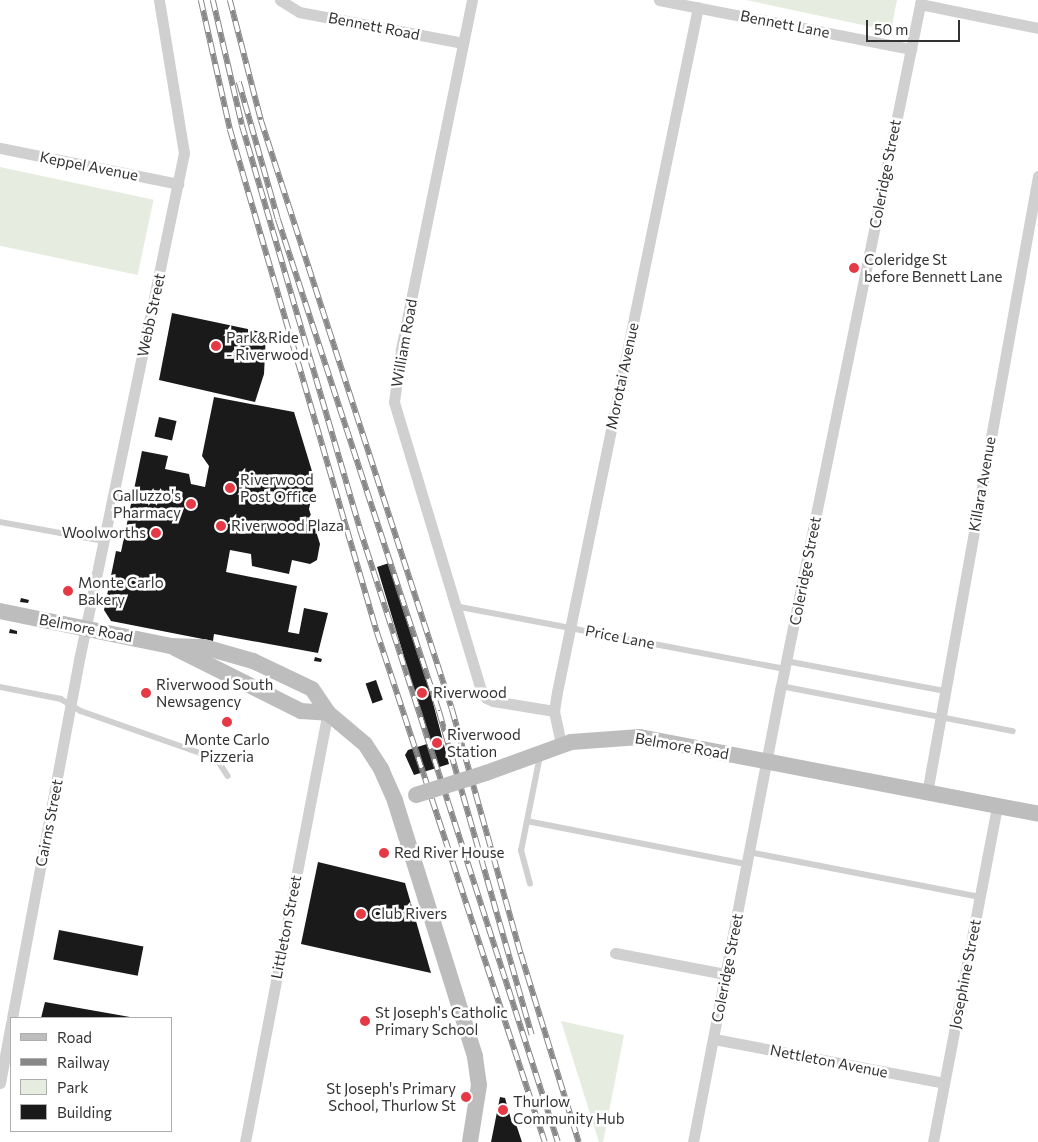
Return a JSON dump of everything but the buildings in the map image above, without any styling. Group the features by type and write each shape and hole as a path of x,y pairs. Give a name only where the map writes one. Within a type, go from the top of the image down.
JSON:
{"main road":[{"name":"Belmore Road","path":"0,611 171,646 204,647 269,667 312,689 328,713 356,735 372,753 395,801 486,773 561,744 594,738 640,737 1038,814"},
{"name":"Belmore Road","path":"171,646 301,711 328,713"},
{"path":"395,801 477,1066 478,1094 470,1142"}],"street":[{"name":"Webb Street","path":"87,629 184,154 158,0"},
{"name":"William Road","path":"472,0 401,350 394,402 455,606 486,698 554,710"},
{"name":"Bennett Lane","path":"659,0 910,49"},
{"path":"920,2 1038,28"},
{"name":"Coleridge Street","path":"693,1142 785,665 920,2"},
{"name":"Bennett Road","path":"282,3 299,12 463,43"},
{"name":"Morotai Avenue","path":"561,744 554,710 698,8"},
{"name":"Keppel Avenue","path":"0,148 178,184"},
{"name":"Killara Avenue","path":"927,792 1038,176"},
{"name":"Cairns Street","path":"12,1017 87,629"},
{"name":"Littleton Street","path":"245,1142 328,713"},
{"name":"Josephine Street","path":"935,1142 944,1083 997,806"},
{"path":"615,953 725,974"},
{"path":"0,1082 10,1028"},
{"name":"Nettleton Avenue","path":"714,1039 944,1083"}],"lane":[{"path":"0,522 105,542"},
{"name":"Price Lane","path":"455,606 785,665 945,691"},
{"path":"781,686 1013,731"},
{"path":"0,687 61,699 71,705 216,759 228,776"},
{"path":"530,884 521,851 542,752"},
{"path":"527,821 980,897"}],"green space":[{"path":"746,0 897,0 891,31"},
{"path":"0,167 154,200 138,275 0,246"},
{"path":"561,1021 624,1035 603,1142 599,1142"}],"railway":[{"path":"201,0 230,129 377,632 545,1142"},
{"path":"213,0 242,125 360,529 558,1142"},
{"path":"230,0 261,120 452,709 521,954 579,1142"},
{"path":"239,82 278,219 439,711 532,1035"}],"place":[{"name":"Coleridge St before Bennett Lane","path":"854,268"},
{"name":"Park&Ride - Riverwood","path":"216,346"},
{"name":"Riverwood Post Office","path":"230,488"},
{"name":"Galluzzo's Pharmacy","path":"191,504"},
{"name":"Riverwood Plaza","path":"221,526"},
{"name":"Woolworths","path":"156,533"},
{"name":"Monte Carlo Bakery","path":"68,591"},
{"name":"Riverwood South Newsagency","path":"146,693"},
{"name":"Riverwood","path":"422,693"},
{"name":"Monte Carlo Pizzeria","path":"227,722"},
{"name":"Riverwood Station","path":"437,743"},
{"name":"Red River House","path":"384,853"},
{"name":"Club Rivers","path":"361,914"},
{"name":"St Joseph's Catholic Primary School","path":"365,1021"},
{"name":"St Joseph's Primary School, Thurlow St","path":"466,1097"},
{"name":"Thurlow Community Hub","path":"503,1110"}]}
